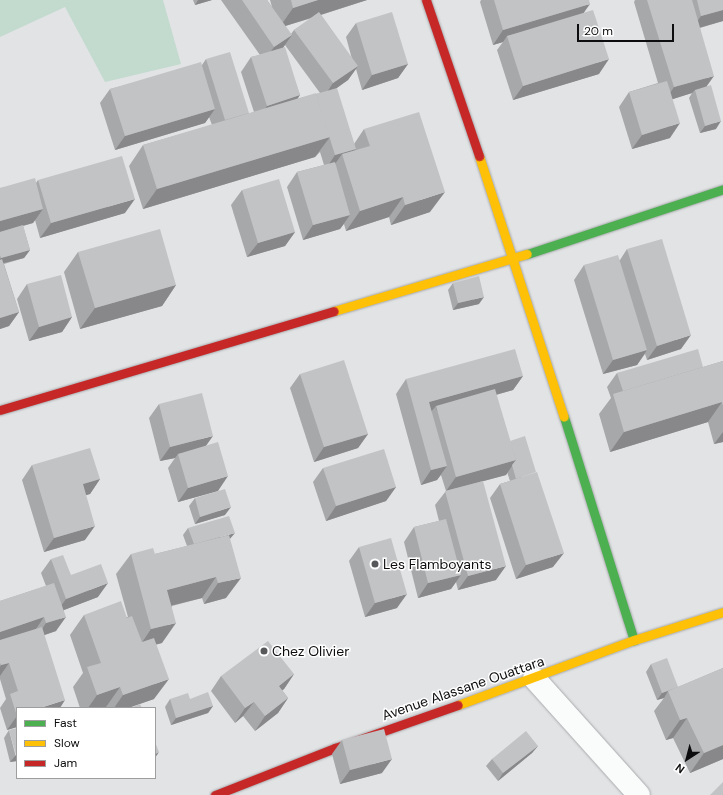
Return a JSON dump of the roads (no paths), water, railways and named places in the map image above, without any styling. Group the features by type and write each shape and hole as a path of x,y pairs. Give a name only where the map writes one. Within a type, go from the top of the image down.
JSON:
{"street":[{"path":"426,0 514,258 634,640"},
{"path":"0,410 514,258 723,190"},
{"name":"Avenue Alassane Ouattara","path":"215,795 335,748 534,678 634,640 723,612"},
{"path":"534,678 639,795"}],"place":[{"name":"Les Flamboyants","path":"375,564"},
{"name":"Chez Olivier","path":"264,651"}]}
